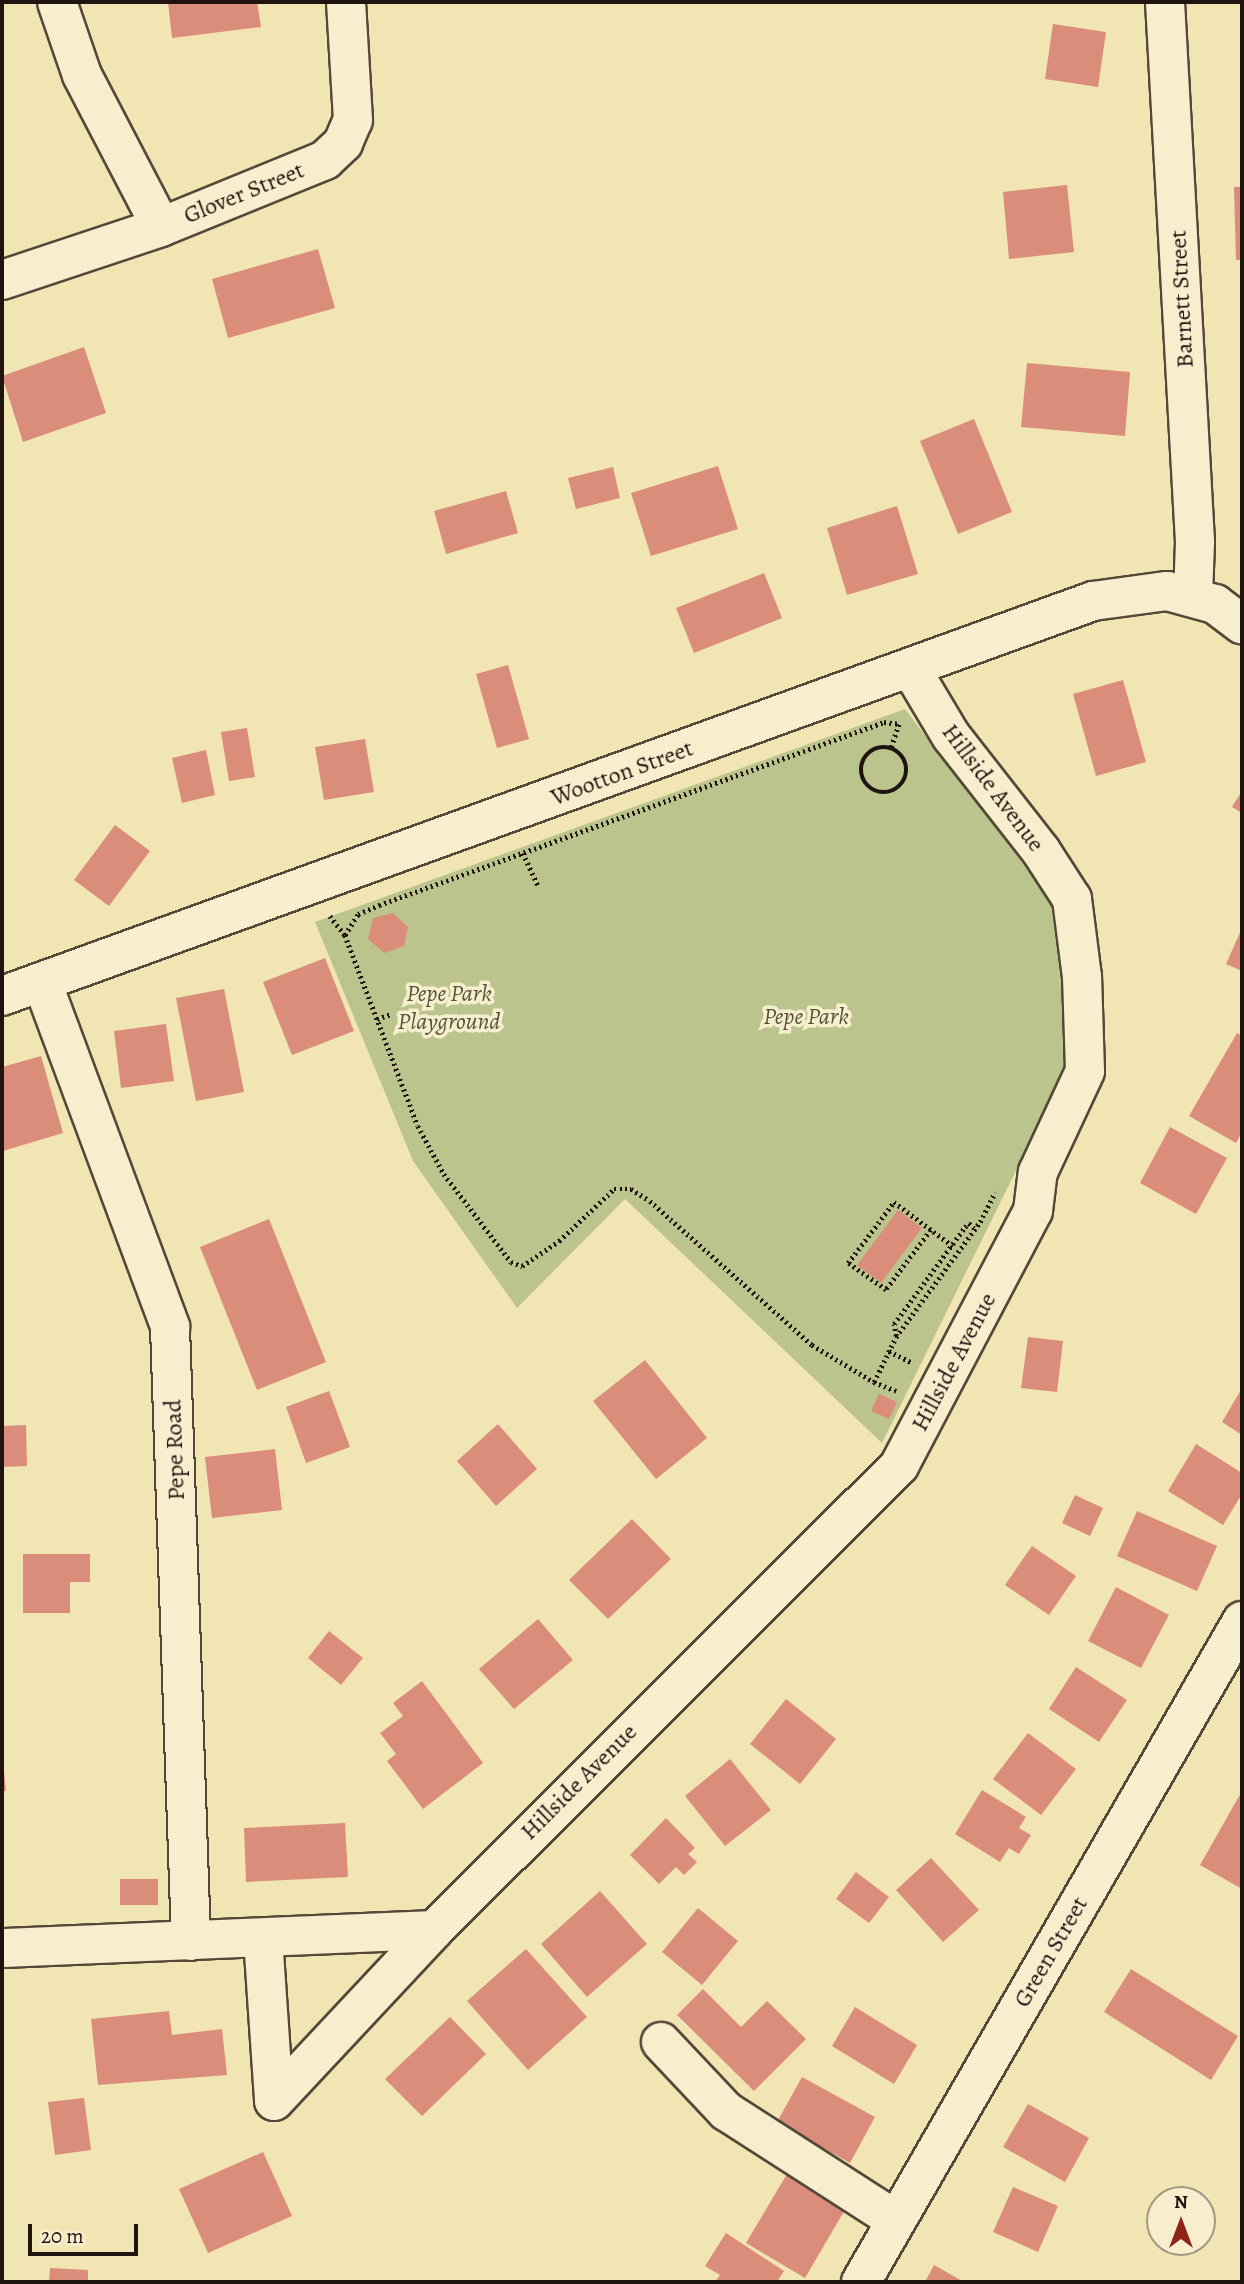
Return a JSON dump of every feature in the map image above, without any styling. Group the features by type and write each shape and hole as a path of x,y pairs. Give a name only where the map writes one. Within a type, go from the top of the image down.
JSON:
{"street":[{"path":"57,2 82,75 161,227"},
{"name":"Glover Street","path":"2,280 161,227 325,160 343,143 353,120 355,95 346,2"},
{"name":"Barnett Street","path":"1166,2 1195,542 1193,596"},
{"name":"Wootton Street","path":"2,996 1093,601 1142,592 1193,596 1242,624"},
{"name":"Hillside Avenue","path":"263,1938 274,2101 434,1930 899,1466 1033,1211 1038,1172 1085,1071 1082,977 1072,899 1041,851 951,736 911,669"},
{"name":"Pepe Road","path":"42,982 170,1327 191,1941"},
{"name":"Green Street","path":"861,2282 1242,1621"},
{"path":"2,1948 434,1930"},
{"path":"661,2042 726,2112 896,2220"}],"path":[{"path":"906,728 899,723 884,722 358,914 345,935 418,1126 444,1174 511,1262 522,1266 559,1241 614,1189 631,1189 650,1201 811,1345 874,1382 896,1337 975,1229 999,1186"},
{"path":"891,747 899,723"},
{"path":"891,747 906,761 905,782 888,794 877,793 862,779 860,769 871,751 891,747"},
{"path":"377,1019 391,1014"},
{"path":"931,1230 886,1290 848,1263 894,1202 953,1246"},
{"path":"896,1337 894,1324 969,1223 975,1229"}],"green space":[{"name":"Pepe Park","path":"905,709 1062,915 1067,1067 882,1443 625,1199 517,1308 413,1161 315,922"}],"building":[{"path":"168,2 257,2 261,27 172,38"},
{"path":"1053,24 1106,32 1098,87 1045,79"},
{"path":"1067,185 1074,252 1009,259 1003,192"},
{"path":"1234,187 1242,187 1242,260 1236,260"},
{"path":"318,249 335,308 228,338 212,279"},
{"path":"84,347 106,413 23,442 2,376"},
{"path":"1027,363 1130,372 1125,436 1021,427"},
{"path":"974,419 1012,512 958,534 920,441"},
{"path":"718,466 738,529 651,556 631,493"},
{"path":"613,467 620,498 576,509 568,478"},
{"path":"506,491 518,533 446,554 434,511"},
{"path":"897,506 918,574 847,595 827,528"},
{"path":"764,573 782,618 694,653 676,608"},
{"path":"508,665 529,739 497,748 476,674"},
{"path":"1123,680 1146,762 1096,776 1073,694"},
{"path":"247,728 255,777 229,781 221,732"},
{"path":"365,739 374,792 324,800 315,747"},
{"path":"206,750 215,795 182,803 172,758"},
{"path":"1242,791 1242,813 1232,807"},
{"path":"115,825 150,851 109,906 74,880"},
{"path":"393,913 408,927 404,946 384,953 368,939 373,918"},
{"path":"1242,928 1242,971 1226,964"},
{"path":"325,958 354,1031 292,1055 263,982"},
{"path":"224,989 244,1092 196,1101 176,998"},
{"path":"166,1024 174,1081 121,1088 114,1031"},
{"path":"1237,1033 1242,1036 1242,1132 1236,1143 1189,1116"},
{"path":"41,1056 63,1133 3,1151 2,1067"},
{"path":"1170,1127 1227,1158 1196,1214 1140,1183"},
{"path":"898,1210 922,1228 881,1283 857,1265"},
{"path":"269,1219 326,1362 257,1390 200,1247"},
{"path":"1028,1337 1063,1341 1057,1392 1021,1388"},
{"path":"645,1360 707,1438 656,1479 593,1401"},
{"path":"1242,1388 1242,1435 1222,1422"},
{"path":"329,1391 350,1447 306,1463 286,1407"},
{"path":"879,1394 897,1402 889,1419 871,1411"},
{"path":"498,1424 537,1469 496,1506 457,1461"},
{"path":"26,1425 27,1466 2,1467 2,1426"},
{"path":"1196,1444 1242,1473 1242,1494 1223,1525 1168,1491"},
{"path":"275,1449 282,1510 212,1518 205,1457"},
{"path":"1075,1495 1103,1508 1090,1536 1062,1523"},
{"path":"1137,1511 1217,1546 1197,1591 1117,1556"},
{"path":"632,1519 671,1559 608,1619 569,1580"},
{"path":"1032,1546 1076,1576 1049,1615 1005,1585"},
{"path":"23,1554 90,1554 90,1582 70,1582 70,1613 23,1613"},
{"path":"1116,1587 1169,1615 1141,1668 1088,1641"},
{"path":"538,1619 573,1660 514,1709 479,1669"},
{"path":"329,1631 363,1658 341,1685 308,1658"},
{"path":"1076,1667 1127,1700 1099,1742 1049,1709"},
{"path":"422,1681 483,1763 423,1809 387,1761 396,1754 380,1733 403,1716 393,1703"},
{"path":"786,1699 836,1739 800,1784 750,1744"},
{"path":"1028,1733 1076,1769 1041,1815 993,1779"},
{"path":"2,1752 6,1791 2,1791"},
{"path":"730,1759 771,1810 725,1846 685,1796"},
{"path":"982,1790 1026,1817 1019,1828 1031,1835 1019,1854 1009,1848 1000,1862 955,1834"},
{"path":"1242,1791 1242,1889 1200,1865"},
{"path":"666,1818 695,1848 688,1854 697,1862 684,1875 676,1867 659,1884 630,1855"},
{"path":"345,1823 348,1877 246,1882 244,1828"},
{"path":"931,1858 979,1910 943,1942 896,1890"},
{"path":"856,1872 889,1897 869,1923 836,1899"},
{"path":"120,1879 158,1879 158,1905 120,1905"},
{"path":"600,1891 647,1944 587,1997 541,1944"},
{"path":"698,1908 738,1941 702,1985 662,1952"},
{"path":"526,1949 587,2017 528,2070 467,2001"},
{"path":"1131,1969 1238,2036 1211,2080 1104,2012"},
{"path":"703,1989 741,2027 767,2001 806,2039 754,2091 677,2015"},
{"path":"855,2007 917,2045 894,2084 832,2046"},
{"path":"169,2011 172,2035 222,2029 227,2075 98,2085 91,2019"},
{"path":"450,2017 486,2054 422,2116 385,2079"},
{"path":"802,2077 875,2117 850,2163 777,2122"},
{"path":"84,2098 91,2150 55,2155 48,2102"},
{"path":"1028,2104 1089,2138 1065,2182 1003,2147"},
{"path":"263,2152 292,2216 208,2253 179,2189"},
{"path":"787,2174 846,2208 805,2278 746,2243"},
{"path":"1013,2187 1058,2206 1038,2252 993,2232"},
{"path":"726,2233 784,2271 777,2282 715,2282 720,2275 705,2266"},
{"path":"934,2265 964,2282 925,2282"},
{"path":"50,2268 88,2270 88,2282 49,2282"}],"park label":[{"name":"Pepe Park Playground","path":"449,1008"}]}
